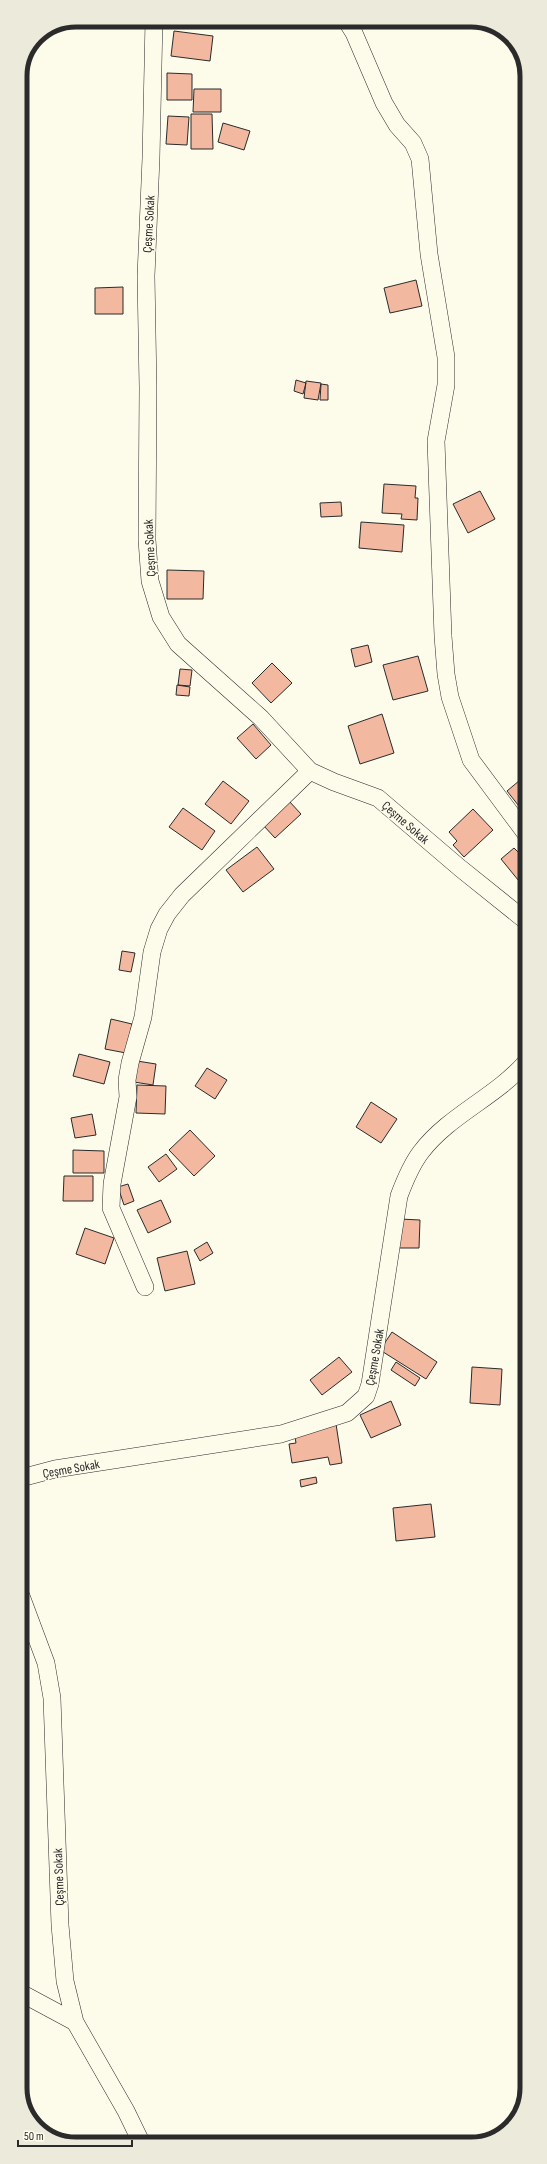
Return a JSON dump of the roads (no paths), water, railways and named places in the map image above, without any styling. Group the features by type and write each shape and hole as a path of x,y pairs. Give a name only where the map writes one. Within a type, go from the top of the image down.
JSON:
{"street":[{"name":"Çeşme Sokak","path":"154,27 151,158 146,276 148,388 147,540 150,581 161,617 169,632 178,644 261,718 310,771 334,782 378,798 520,916"},
{"path":"349,27 384,103 398,125 413,143 420,159 429,254 446,357 446,385 436,441 443,636 446,674 450,697 471,760 520,826"},
{"path":"146,1287 111,1208 112,1184 128,1097 127,1080 143,1017 152,952 159,929 167,914 182,895 310,771"},
{"name":"Çeşme Sokak","path":"27,1476 54,1469 281,1434 347,1413 357,1405 366,1396 370,1384 399,1196 410,1168 435,1136 495,1092 520,1068"},
{"name":"Çeşme Sokak","path":"27,1612 46,1663 52,1698 61,1950 65,1981 75,2022 126,2111 139,2137"},
{"path":"27,1996 75,2022"}]}
